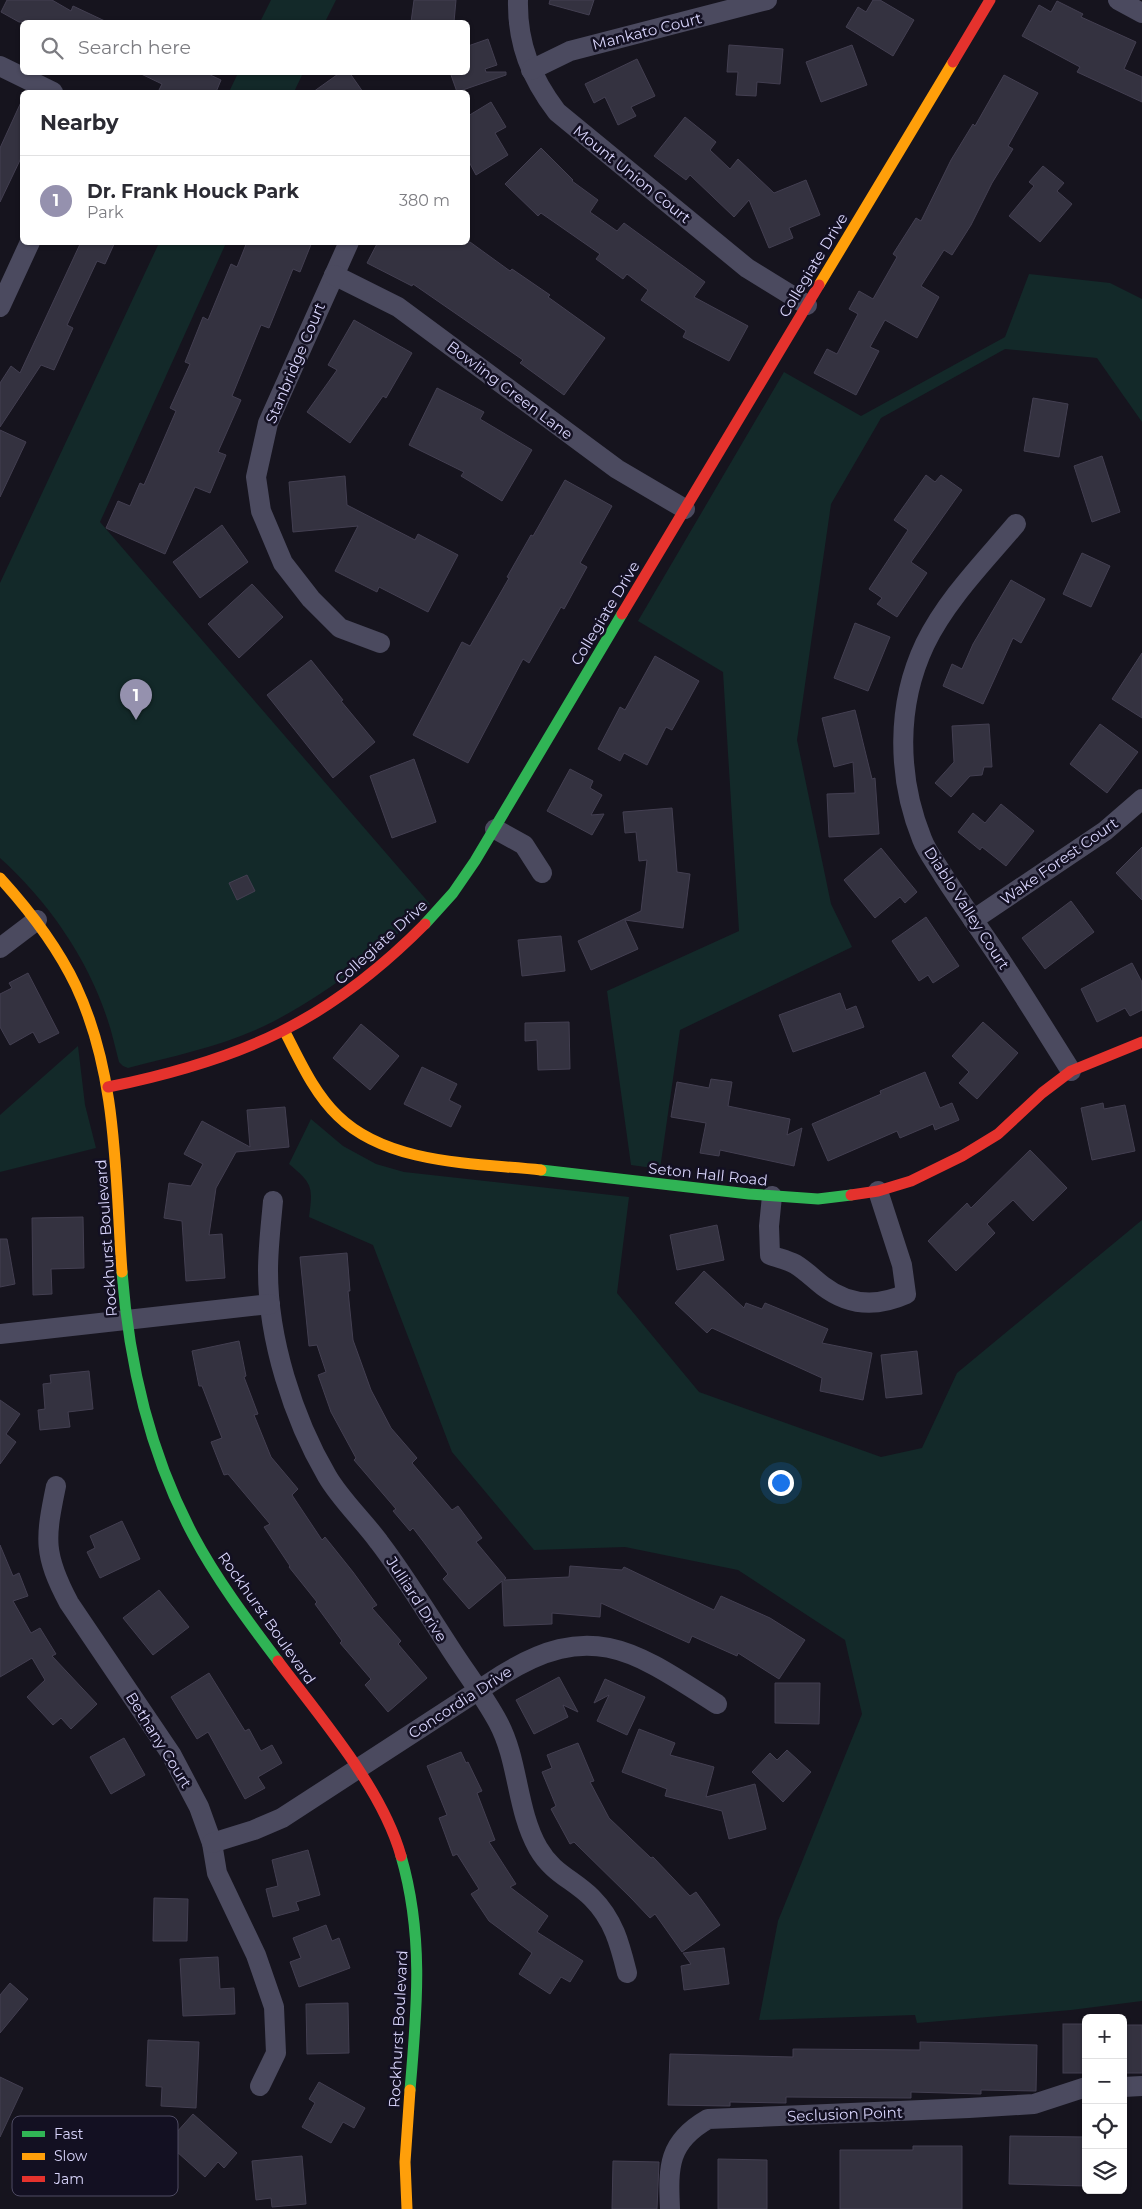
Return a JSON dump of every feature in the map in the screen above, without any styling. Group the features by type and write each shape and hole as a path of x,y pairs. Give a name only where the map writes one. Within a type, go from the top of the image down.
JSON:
{"street":[{"name":"Mount Union Court","path":"518,0 518,21 522,47 531,70 553,106 575,128 747,268 807,305"},
{"name":"Mankato Court","path":"531,70 570,51 767,0"},
{"name":"Collegiate Drive","path":"108,1087 194,1068 246,1050 285,1032 332,1005 366,980 443,905 463,879 495,829 990,0"},
{"path":"1118,0 1142,13"},
{"path":"0,66 49,90"},
{"path":"0,307 29,245"},
{"name":"Stanbridge Court","path":"348,245 268,423 256,477 261,511 283,563 311,599 340,628 380,643"},
{"name":"Bowling Green Lane","path":"334,275 398,307 617,469 685,509"},
{"name":"Diablo Valley Court","path":"1016,524 958,593 940,618 925,644 915,670 907,700 904,768 907,787 922,840 1071,1071"},
{"name":"Wake Forest Court","path":"973,920 1105,831 1142,799"},
{"path":"495,829 524,845 542,874"},
{"name":"Rockhurst Boulevard","path":"0,878 37,920 64,960 80,993 96,1035 108,1087 116,1161 127,1320 135,1375 157,1453 199,1546 230,1596 357,1769 385,1817 400,1852 411,1891 418,1932 419,1981 405,2164 407,2209"},
{"path":"0,948 37,920"},
{"name":"Seton Hall Road","path":"285,1032 309,1078 324,1100 362,1134 389,1147 418,1156 772,1196 818,1199 878,1191 911,1181 969,1152 998,1134 1042,1093 1071,1071 1142,1042"},
{"path":"772,1196 769,1226 770,1255 795,1264 825,1288 861,1304 890,1302 906,1294 902,1265 878,1191"},
{"name":"Julliard Drive","path":"273,1200 268,1273 270,1304 280,1359 294,1406 328,1478 378,1540 499,1724 515,1771 527,1823 538,1847 550,1865 592,1898 607,1918 619,1938 627,1973"},
{"path":"0,1334 270,1304"},
{"name":"Bethany Court","path":"56,1486 48,1527 48,1550 56,1577 69,1603 171,1754 190,1786 212,1843 217,1873 256,1955 274,2008 276,2053 260,2086"},
{"name":"Concordia Drive","path":"212,1843 254,1830 282,1818 478,1690 538,1655 564,1648 587,1646 609,1648 634,1654 658,1666 717,1704"},
{"path":"1127,2086 1142,2086"},
{"name":"Seclusion Point","path":"670,2209 668,2184 679,2143 690,2130 708,2119 1034,2104 1082,2089"}],"green space":[{"path":"271,0 336,0 326,20 261,20"},
{"path":"237,75 302,75 295,90 230,90"},
{"path":"158,245 225,245 100,522 430,904 372,956 308,1002 285,1015 230,1040 128,1068 123,1066 119,1062 109,1023 99,995 77,952 64,931 34,892 0,858 0,583"},
{"path":"1029,274 1110,283 1142,299 1142,422 1097,358 1005,349 881,418 831,504 797,740 831,904 852,947 680,1030 660,1169 631,1165 607,991 739,931 723,672 638,621 784,372 861,416 1005,337"},
{"path":"78,1046 85,1105 96,1148 0,1172 0,1115"},
{"path":"311,1119 343,1146 376,1164 404,1172 629,1197 617,1293 699,1392 881,1457 922,1448 957,1373 1142,1220 1142,2001 1071,2010 917,2023 915,2015 759,2020 778,1921 862,1714 845,1640 738,1570 625,1547 534,1550 452,1452 373,1245 309,1217 310,1187 303,1176 289,1164"}],"building":[{"path":"7,0 52,0 71,11 73,6 103,20 20,20 19,22 1,12"},
{"path":"414,0 456,0 454,20 411,20"},
{"path":"550,0 594,0 589,15 549,4"},
{"path":"873,0 880,0 914,20 893,56 846,27 858,7 866,12"},
{"path":"1057,1 1083,14 1081,17 1136,42 1124,69 1142,77 1142,102 1077,72 1080,67 1022,36 1039,5 1051,12"},
{"path":"488,39 497,65 485,69 486,72 506,72 506,75 463,90 456,90 451,75 470,75 470,45"},
{"path":"729,45 783,49 780,84 757,82 756,96 736,95 738,72 727,72"},
{"path":"852,45 867,85 821,102 806,62"},
{"path":"637,59 655,96 631,107 636,116 618,125 605,97 594,103 585,84"},
{"path":"143,75 210,75 221,80 217,90 159,90 162,84"},
{"path":"337,75 351,75 362,90 316,90"},
{"path":"1004,75 1038,93 1008,146 1013,149 992,183 971,225 952,255 944,250 921,286 939,297 917,338 885,320 870,347 879,351 856,395 814,373 827,349 837,354 858,314 849,309 859,291 873,299 897,257 893,254 916,218 921,221 951,160 973,124 975,126"},
{"path":"491,102 506,127 495,133 508,155 476,175 470,164 470,115"},
{"path":"20,104 20,160 0,202 0,148"},
{"path":"685,117 716,142 710,150 730,169 738,159 774,193 806,180 820,215 789,228 793,238 769,248 749,200 734,217 690,175 686,180 654,156"},
{"path":"541,148 572,181 598,200 590,212 617,231 624,223 705,282 694,297 748,326 729,361 683,337 686,331 641,300 648,290 627,274 623,279 596,259 600,254 541,213 538,216 505,184"},
{"path":"1043,166 1064,183 1057,191 1072,204 1040,242 1009,216 1034,186 1029,182"},
{"path":"470,242 510,271 512,269 550,295 548,297 605,338 564,395 520,363 523,360 413,284 412,286 367,263 376,245 470,245"},
{"path":"80,245 114,245 105,264 97,261 67,325 73,328 54,370 41,365 0,427 0,383 11,366 20,373"},
{"path":"246,245 311,245 300,272 293,269 269,328 261,325 232,396 241,400 218,452 226,455 210,493 195,487 165,554 106,528 118,501 130,506 140,483 144,485 176,411 170,408 190,364 185,362 203,317 208,320 231,264 237,267"},
{"path":"354,320 412,353 386,398 383,396 350,443 307,412 337,370 328,365"},
{"path":"437,388 484,412 480,419 532,450 502,501 461,476 464,472 409,445"},
{"path":"1033,398 1068,404 1059,457 1024,451"},
{"path":"0,430 26,442 0,497"},
{"path":"1102,456 1120,512 1092,522 1074,466"},
{"path":"926,475 935,482 941,475 962,490 911,562 927,573 897,617 877,604 882,598 869,589 908,530 894,520"},
{"path":"345,476 347,505 415,540 418,534 458,555 428,612 379,587 377,592 335,571 358,526 293,532 289,482"},
{"path":"565,480 612,506 580,563 587,567 564,609 561,607 529,663 523,659 468,763 413,735 462,642 470,646 531,535 533,536"},
{"path":"222,525 248,562 200,598 173,562"},
{"path":"1082,553 1110,566 1091,607 1063,594"},
{"path":"1011,580 1045,599 1021,643 1013,638 983,704 943,686 952,664 962,669 973,644"},
{"path":"252,584 283,617 239,658 208,624"},
{"path":"855,623 890,637 868,691 834,678"},
{"path":"1142,653 1142,718 1112,699"},
{"path":"655,656 699,681 672,730 666,727 647,765 624,753 620,761 598,749 620,707 625,710"},
{"path":"311,660 343,700 341,701 375,742 333,778 267,695"},
{"path":"855,710 872,779 875,778 879,834 829,837 827,794 855,793 853,762 834,767 822,718"},
{"path":"989,724 992,767 984,767 982,775 970,776 951,797 935,783 954,762 952,726"},
{"path":"1100,724 1138,752 1107,793 1070,764"},
{"path":"414,759 436,822 392,838 370,776"},
{"path":"570,769 593,781 590,788 602,795 591,815 604,814 592,835 547,811"},
{"path":"1001,804 1034,831 1006,866 982,847 980,850 958,832 973,813 985,823"},
{"path":"672,808 677,872 690,874 683,928 625,920 638,949 591,970 578,941 641,911 647,860 639,861 636,832 625,833 623,812"},
{"path":"1142,847 1142,900 1116,873"},
{"path":"881,848 917,892 905,903 900,897 875,918 844,880"},
{"path":"247,875 255,891 237,900 229,883"},
{"path":"1071,901 1094,932 1045,969 1022,938"},
{"path":"926,917 959,966 933,983 928,975 919,981 892,941"},
{"path":"561,936 565,971 522,976 518,940"},
{"path":"1132,963 1142,982 1142,1010 1130,1016 1125,1008 1097,1022 1081,989"},
{"path":"28,973 59,1033 39,1043 33,1032 10,1045 0,1027 0,994 12,988 9,983"},
{"path":"840,993 846,1010 856,1006 864,1027 793,1052 779,1015"},
{"path":"569,1022 570,1069 538,1070 537,1040 525,1041 525,1023"},
{"path":"983,1022 1018,1053 977,1099 959,1083 969,1072 952,1056"},
{"path":"361,1024 399,1056 370,1090 333,1058"},
{"path":"422,1067 457,1084 449,1100 461,1106 451,1127 404,1104"},
{"path":"925,1072 940,1108 952,1103 959,1120 935,1130 933,1124 900,1138 897,1131 828,1161 812,1124 881,1094 880,1091"},
{"path":"711,1079 732,1082 728,1106 790,1119 787,1135 802,1128 794,1166 720,1150 719,1156 700,1153 706,1123 671,1117 677,1082 709,1088"},
{"path":"1103,1103 1104,1109 1125,1105 1135,1151 1092,1160 1081,1108"},
{"path":"285,1107 289,1147 236,1152 216,1188 209,1235 222,1234 225,1278 186,1281 182,1221 164,1218 169,1183 191,1186 203,1164 184,1154 202,1121 250,1147 247,1110"},
{"path":"1030,1150 1067,1188 1033,1221 1013,1200 987,1224 995,1233 956,1271 928,1241 967,1203 971,1208"},
{"path":"83,1217 84,1268 51,1269 52,1294 33,1295 32,1218"},
{"path":"717,1225 724,1260 677,1270 670,1235"},
{"path":"0,1239 7,1239 15,1284 0,1287"},
{"path":"347,1253 350,1291 348,1291 353,1340 371,1390 391,1428 417,1458 412,1463 452,1510 458,1506 482,1538 476,1542 506,1578 504,1580 569,1577 570,1566 622,1570 624,1567 714,1610 721,1596 770,1618 805,1640 779,1679 738,1653 737,1656 692,1636 689,1643 601,1603 600,1617 552,1613 552,1624 504,1626 502,1581 469,1609 443,1579 448,1574 413,1528 410,1531 393,1511 396,1509 354,1460 356,1458 331,1412 318,1375 326,1372 317,1345 309,1346 300,1257"},
{"path":"704,1271 744,1308 746,1303 762,1309 765,1303 828,1329 822,1343 872,1353 863,1400 820,1391 822,1378 712,1328 707,1333 675,1303"},
{"path":"239,1341 246,1376 244,1377 258,1414 254,1415 271,1457 298,1489 292,1495 322,1540 325,1537 353,1572 377,1605 372,1608 401,1641 398,1644 427,1678 388,1712 365,1685 371,1679 340,1643 342,1641 315,1604 317,1602 289,1567 264,1527 270,1524 228,1474 224,1475 211,1442 222,1438 202,1386 199,1386 192,1351"},
{"path":"917,1351 922,1394 886,1398 881,1355"},
{"path":"89,1371 93,1409 68,1412 70,1427 40,1430 38,1410 45,1409 43,1384 51,1383 50,1375"},
{"path":"0,1400 20,1414 6,1434 16,1442 0,1464"},
{"path":"122,1521 140,1559 100,1578 87,1552 95,1548 90,1536"},
{"path":"0,1545 13,1576 19,1573 28,1596 13,1601 31,1633 40,1628 56,1654 52,1656 97,1704 71,1729 61,1718 53,1725 27,1697 45,1680 32,1658 0,1677"},
{"path":"159,1590 189,1627 153,1655 123,1618"},
{"path":"209,1673 245,1731 249,1729 261,1751 272,1745 282,1763 258,1777 265,1788 245,1799 208,1732 197,1739 171,1697"},
{"path":"559,1677 578,1712 563,1705 568,1717 534,1734 516,1700"},
{"path":"605,1679 645,1697 627,1735 597,1721 609,1695 594,1703"},
{"path":"775,1683 820,1683 819,1724 775,1723"},
{"path":"639,1729 675,1743 670,1755 714,1767 706,1797 755,1784 766,1829 729,1839 722,1811 665,1796 667,1789 622,1772"},
{"path":"124,1738 145,1775 111,1794 90,1757"},
{"path":"578,1743 594,1781 590,1782 609,1818 651,1858 653,1857 690,1896 696,1892 720,1925 682,1952 655,1914 650,1918 574,1842 570,1844 551,1809 556,1806 542,1772 552,1768 547,1755"},
{"path":"787,1750 811,1772 783,1802 752,1772 770,1753 777,1760"},
{"path":"461,1752 482,1791 477,1793 495,1840 489,1842 516,1884 510,1887 548,1916 537,1932 583,1961 570,1982 561,1977 550,1994 519,1974 532,1953 489,1921 471,1894 479,1889 457,1854 453,1856 439,1818 447,1815 427,1766"},
{"path":"308,1850 320,1895 296,1902 299,1910 273,1917 266,1889 278,1886 272,1860"},
{"path":"154,1898 188,1899 187,1941 153,1941"},
{"path":"326,1925 332,1941 339,1938 350,1968 299,1987 290,1962 301,1958 293,1938"},
{"path":"724,1948 729,1984 684,1990 681,1966 691,1964 683,1953"},
{"path":"218,1957 220,1989 234,1988 235,2014 183,2016 180,1959"},
{"path":"10,1983 28,1999 0,2033 0,1995"},
{"path":"348,2003 349,2053 307,2054 306,2004"},
{"path":"1063,2024 1082,2024 1082,2073 1063,2073"},
{"path":"1127,2025 1142,2025 1142,2073 1127,2073"},
{"path":"148,2040 199,2042 196,2108 161,2106 162,2087 146,2086"},
{"path":"920,2042 1037,2045 1036,2091 981,2090 981,2094 911,2092 911,2098 786,2097 786,2103 730,2102 730,2106 668,2105 670,2054 793,2057 793,2049 920,2050"},
{"path":"0,2077 23,2088 0,2137"},
{"path":"319,2082 365,2108 354,2128 343,2122 331,2143 302,2127 315,2103 309,2099"},
{"path":"193,2114 237,2153 224,2168 218,2162 205,2177 178,2153 178,2131"},
{"path":"1010,2136 1082,2137 1082,2186 1009,2184"},
{"path":"913,2146 962,2146 962,2209 840,2209 840,2150 913,2150"},
{"path":"302,2156 306,2204 272,2207 271,2198 256,2200 252,2161"},
{"path":"718,2159 767,2160 767,2209 718,2209"},
{"path":"613,2161 659,2162 657,2209 612,2209"}],"traffic: fast":[{"path":"425,924 453,893 475,861 622,614"},
{"path":"541,1170 749,1194 818,1199 851,1195"},
{"path":"122,1272 125,1306 136,1374 153,1440 165,1473 202,1552 233,1600 278,1661"},
{"path":"401,1856 408,1885 416,1943 415,2030 410,2090"}],"traffic: slow":[{"path":"819,285 953,62"},
{"path":"0,878 22,903 52,943 69,971 90,1020 100,1055 112,1127 122,1272"},
{"path":"285,1032 308,1076 329,1107 358,1132 382,1144 407,1153 434,1159 541,1170"},
{"path":"407,2209 405,2162 410,2090"}],"traffic: jam":[{"path":"953,62 990,0"},
{"path":"622,614 819,285"},
{"path":"108,1087 200,1064 280,1032 317,1012 353,987 389,958 425,924"},
{"path":"851,1195 878,1191 911,1181 962,1156 998,1134 1042,1093 1071,1071 1142,1042"},
{"path":"278,1661 330,1729 365,1779 392,1830 401,1856"}],"place":[{"name":"Dr. Frank Houck Park","path":"136,720"}]}
